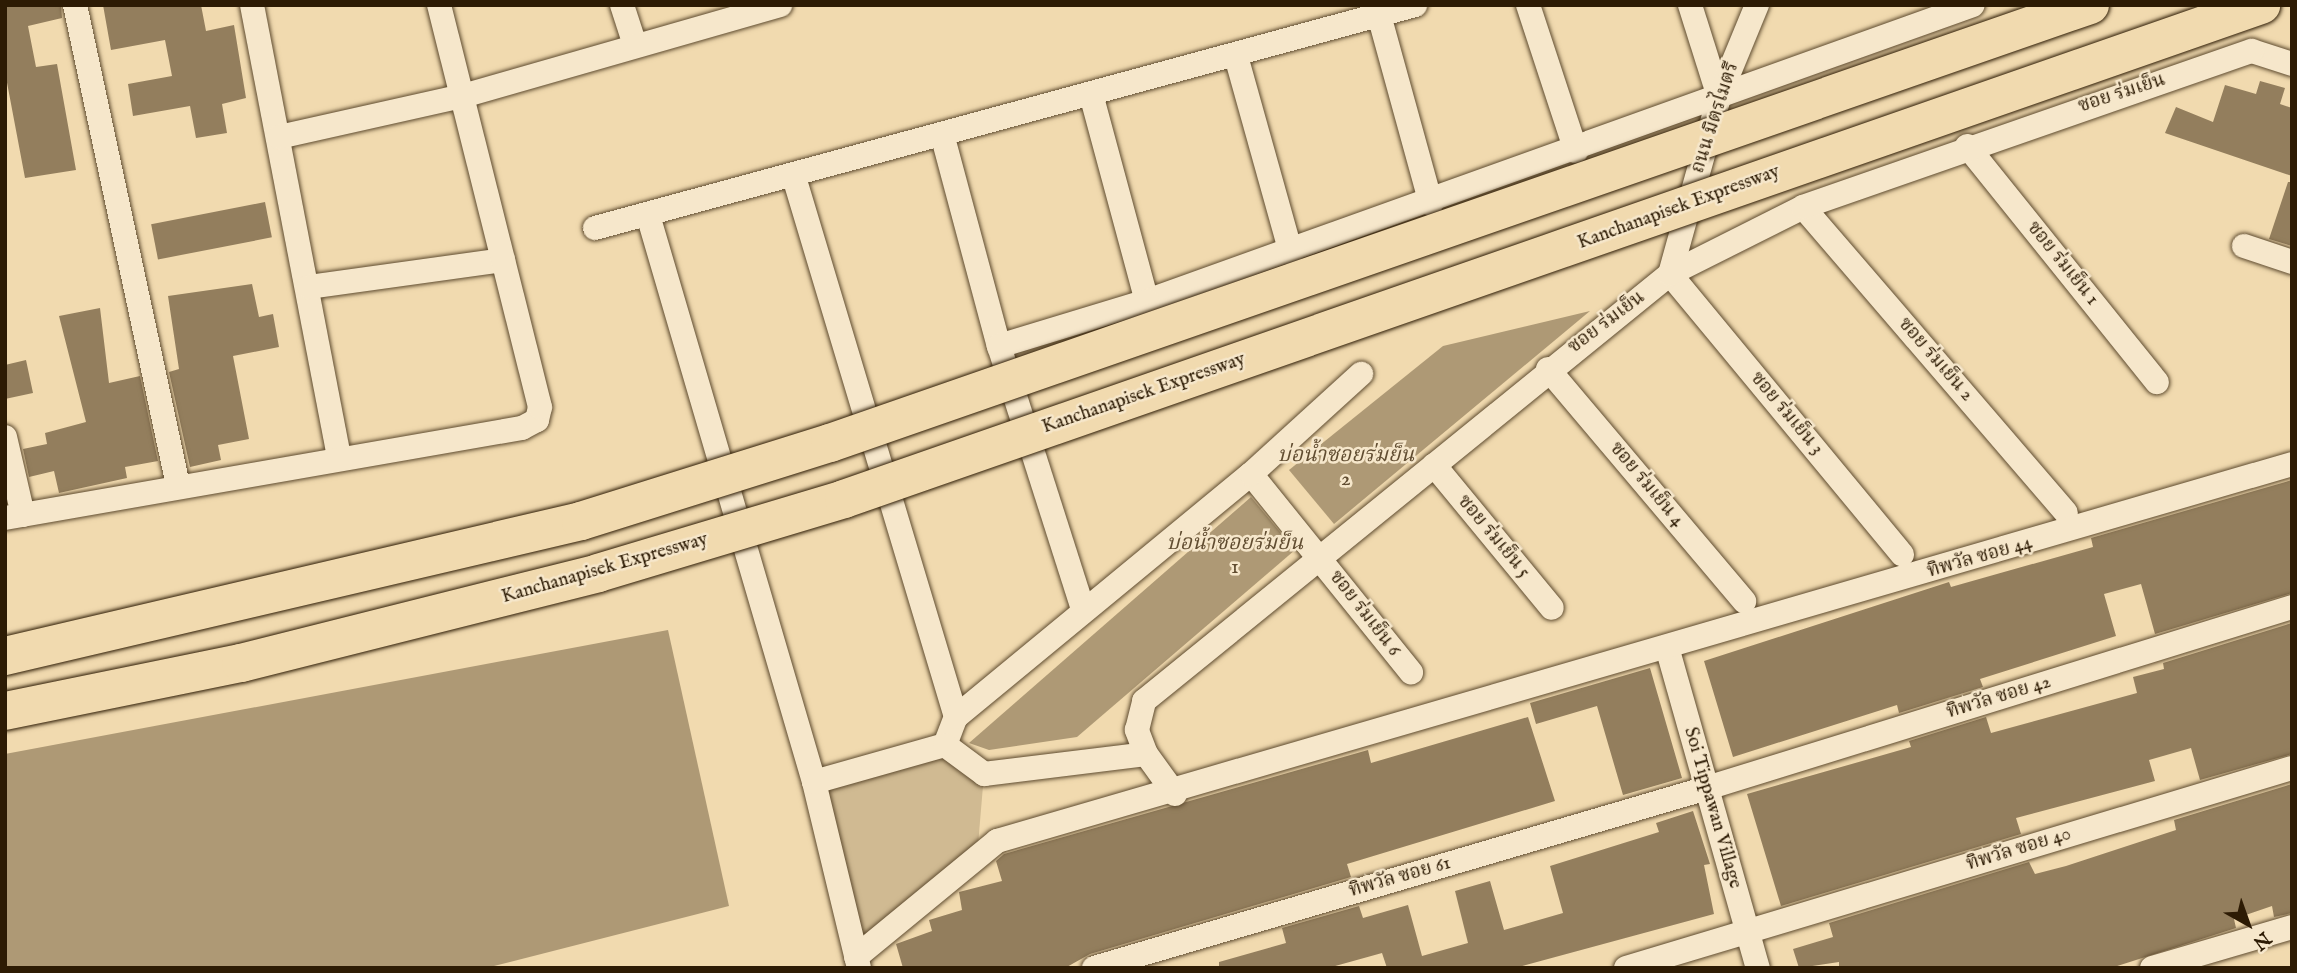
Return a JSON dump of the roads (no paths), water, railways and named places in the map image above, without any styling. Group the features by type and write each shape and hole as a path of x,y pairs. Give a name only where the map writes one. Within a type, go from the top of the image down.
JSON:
{"highway":[{"path":"5,656 646,501 843,439 2090,5"},
{"name":"Kanchanapisek Expressway","path":"5,711 241,663 585,577 844,499 2261,5"}],"street":[{"path":"75,5 178,484"},
{"path":"251,5 309,288 339,458"},
{"path":"5,437 14,516 178,484 522,428 537,420 540,407 439,5"},
{"path":"622,5 634,43"},
{"path":"279,136 463,96 634,43 780,5"},
{"path":"595,228 1236,57 1415,5"},
{"path":"1528,5 1576,151"},
{"path":"1690,5 1719,97"},
{"name":"ถนน มิตรไมตรี","path":"1670,274 1719,97 1758,5"},
{"path":"999,346 1147,301 1431,204 1973,5"},
{"path":"2256,5 2252,51 2292,64"},
{"path":"1379,15 1431,204"},
{"name":"ซอย ร่มเย็น","path":"1175,794 1146,754 1137,730 1144,701 1318,555 1670,274 1803,207 1967,146 2252,51"},
{"path":"1236,57 1290,253"},
{"path":"1091,94 1147,301"},
{"path":"942,134 999,346 1083,610"},
{"name":"ซอย ร่มเย็น 1","path":"1967,146 2157,382"},
{"path":"794,177 956,718"},
{"name":"ซอย ร่มเย็น 2","path":"1803,207 2066,513"},
{"path":"648,215 814,782 858,962"},
{"path":"2244,246 2292,262"},
{"path":"309,288 503,260"},
{"name":"ซอย ร่มเย็น 3","path":"1670,274 1902,554"},
{"name":"ซอย ร่มเย็น 4","path":"1548,369 1744,601"},
{"path":"945,745 956,718 1083,610 1251,474 1361,374"},
{"name":"ทิพวัล ซอย 44","path":"858,962 997,841 1175,794 2292,464"},
{"name":"ซอย ร่มเย็น 5","path":"1434,465 1552,608"},
{"name":"ซอย ร่มเย็น 6","path":"1251,474 1411,672"},
{"name":"ทิพวัล ซอย 42","path":"1707,789 2292,607"},
{"name":"Soi Tippawan Village","path":"1667,647 1758,968"},
{"path":"814,782 945,745"},
{"path":"945,745 984,774 1146,754"},
{"name":"ทิพวัล ซอย 40","path":"1626,968 2292,768"},
{"name":"ทิพวัล ซอย 61","path":"1094,968 1707,789"},
{"path":"2152,968 2292,927"}],"water":[{"name":"บ่อน้ำซอยร่มย็น 2","path":"1590,311 1334,524 1289,470 1443,346"},
{"name":"บ่อน้ำซอยร่มย็น 1","path":"1251,497 1295,550 1077,737 989,750 969,743"},
{"path":"668,630 729,906 486,968 5,968 5,754"}]}
